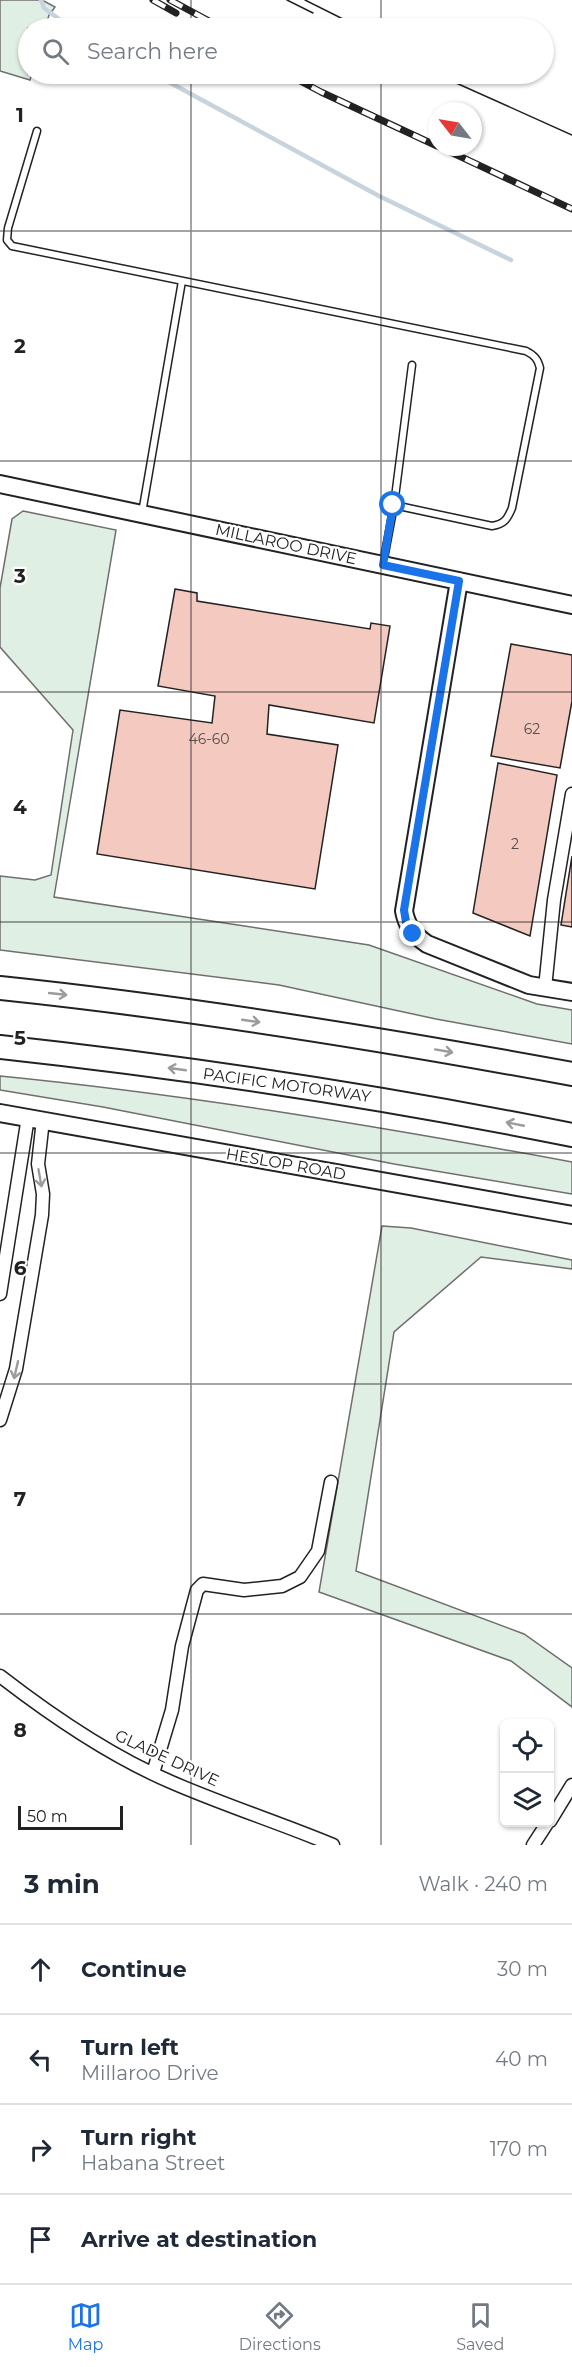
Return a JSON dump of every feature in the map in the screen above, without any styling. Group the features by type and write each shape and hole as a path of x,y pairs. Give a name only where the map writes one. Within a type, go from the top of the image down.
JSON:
{"highway":[{"path":"0,988 74,995 325,1031 572,1074"},
{"name":"PACIFIC MOTORWAY","path":"0,1047 106,1059 334,1091 572,1135"}],"street":[{"name":"MILLAROO DRIVE","path":"0,484 572,605"},
{"path":"459,581 404,910 406,922 413,934 427,944 529,985 572,992"},
{"path":"545,988 554,900 572,794"},
{"name":"HESLOP ROAD","path":"0,1113 572,1215"},
{"path":"0,1294 36,1119"},
{"path":"0,1420 3,1401 21,1346 42,1215 43,1194 36,1119"},
{"path":"153,1773 172,1710 182,1646 197,1590 203,1584 244,1590 282,1586 300,1577 318,1551 331,1482"},
{"name":"GLADE DRIVE","path":"0,1676 43,1710 153,1773 333,1845"},
{"path":"554,1814 572,1785"},
{"path":"533,1845 546,1827"}],"lane":[{"path":"37,131 8,228 7,240 12,246 526,351 539,361 540,368 512,508 507,520 492,526 393,505"},
{"path":"142,514 182,281"},
{"path":"383,565 412,365"}],"green space":[{"path":"0,0 42,0 55,7 48,18 18,18 18,76 0,71"},
{"path":"23,511 116,530 54,897 369,945 537,1004 572,1010 572,1044 436,1019 279,985 0,950 0,876 35,880 51,875 73,730 0,647 0,588 12,519"},
{"path":"0,1076 287,1113 572,1162 572,1194 394,1164 103,1107 0,1090"},
{"path":"382,1226 411,1228 572,1260 572,1269 481,1257 394,1332 356,1571 524,1634 572,1668 572,1707 511,1661 319,1592"}],"building":[{"path":"175,589 197,593 197,601 370,629 371,623 390,626 374,723 269,705 267,734 338,745 315,889 97,854 120,710 212,723 215,696 158,686"},
{"path":"511,644 572,655 572,701 560,768 491,756"},
{"path":"498,763 557,775 530,936 473,913"},
{"path":"572,856 572,927 561,925"}],"waterway":[{"path":"41,0 44,8 58,18"},
{"path":"172,84 379,196 511,260"}],"tram line":[{"path":"287,0 313,13"},
{"path":"305,0 341,18"},
{"path":"458,84 572,135"}],"railway":[{"path":"153,0 176,13"},
{"path":"170,0 203,18"},
{"path":"306,84 428,142"},
{"path":"459,156 572,209"}],"route":[{"path":"393,505 383,565 459,581 404,910 406,922 413,934"}]}
